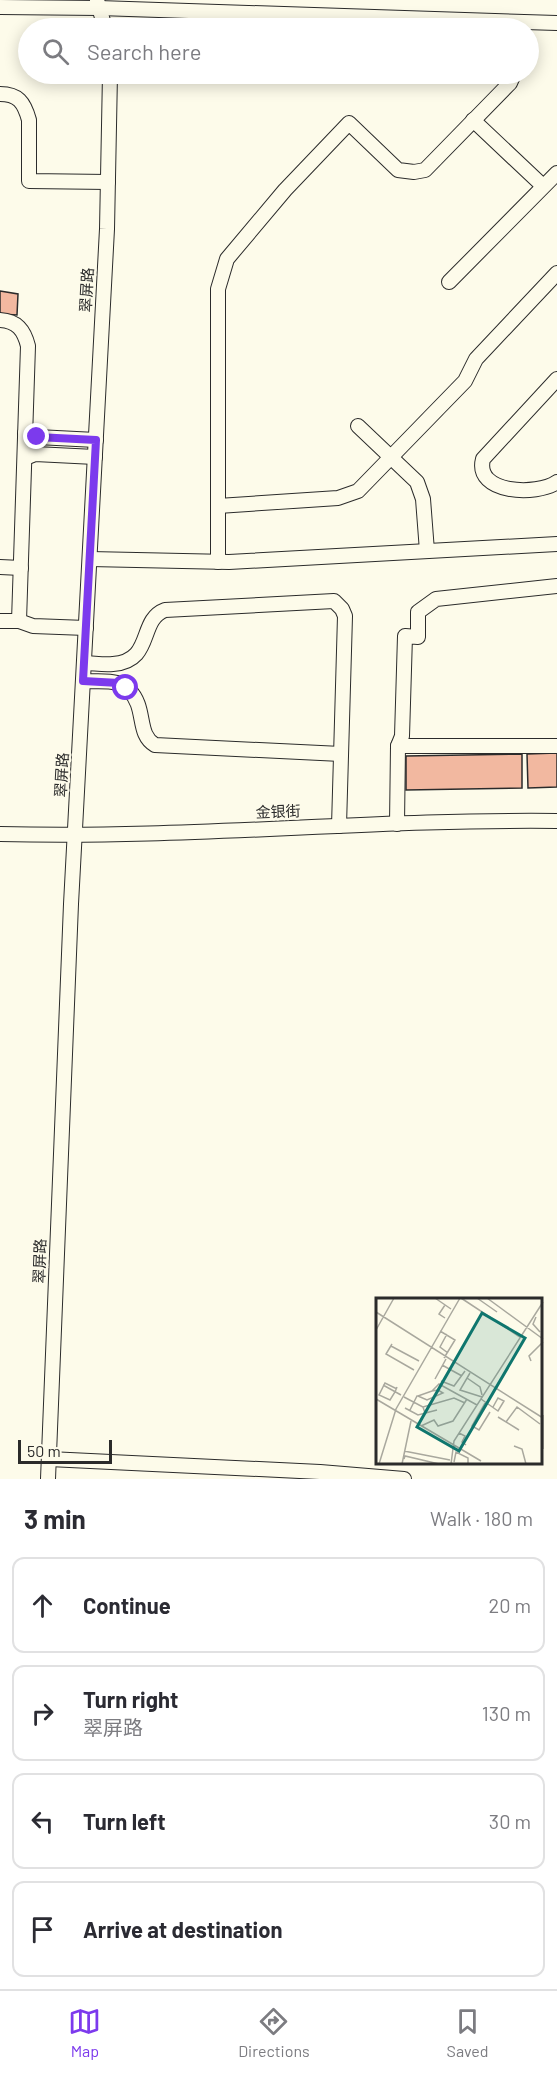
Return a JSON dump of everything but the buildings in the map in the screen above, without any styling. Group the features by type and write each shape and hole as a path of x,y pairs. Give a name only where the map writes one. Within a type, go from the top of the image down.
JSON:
{"street":[{"path":"0,7 98,4 380,18"},
{"path":"539,24 557,23"},
{"name":"翠屏路","path":"48,1479 75,835 108,182 110,84"},
{"path":"218,562 218,290 227,259 285,190 349,123 398,171 425,170 509,84"},
{"path":"0,94 12,94 27,112 29,180 108,182"},
{"path":"449,282 552,181 473,120"},
{"path":"218,506 345,497 358,491 465,381 476,359 557,273"},
{"path":"0,320 15,322 26,336 28,346 19,621"},
{"path":"557,379 483,459 481,464 488,480 518,491 544,489 557,482"},
{"path":"358,426 420,487 427,551"},
{"path":"25,433 37,437 96,440"},
{"path":"25,458 35,454 95,457"},
{"path":"90,559 218,562 557,544"},
{"path":"0,567 21,568"},
{"path":"397,824 398,746 402,736 405,636 418,637 418,612 436,599 557,586"},
{"path":"84,663 114,664 128,660 142,648 153,618 165,610 334,601 345,616 339,826"},
{"path":"0,621 19,621 33,626 86,628"},
{"path":"83,681 119,683 133,694 141,710 146,737 155,745 341,754"},
{"path":"398,746 557,746"},
{"name":"金银街","path":"0,834 75,835 494,820 557,821"},
{"path":"49,1459 320,1472 357,1478 404,1479"}],"route":[{"path":"37,437 96,440 83,681 119,683 126,688"}]}
